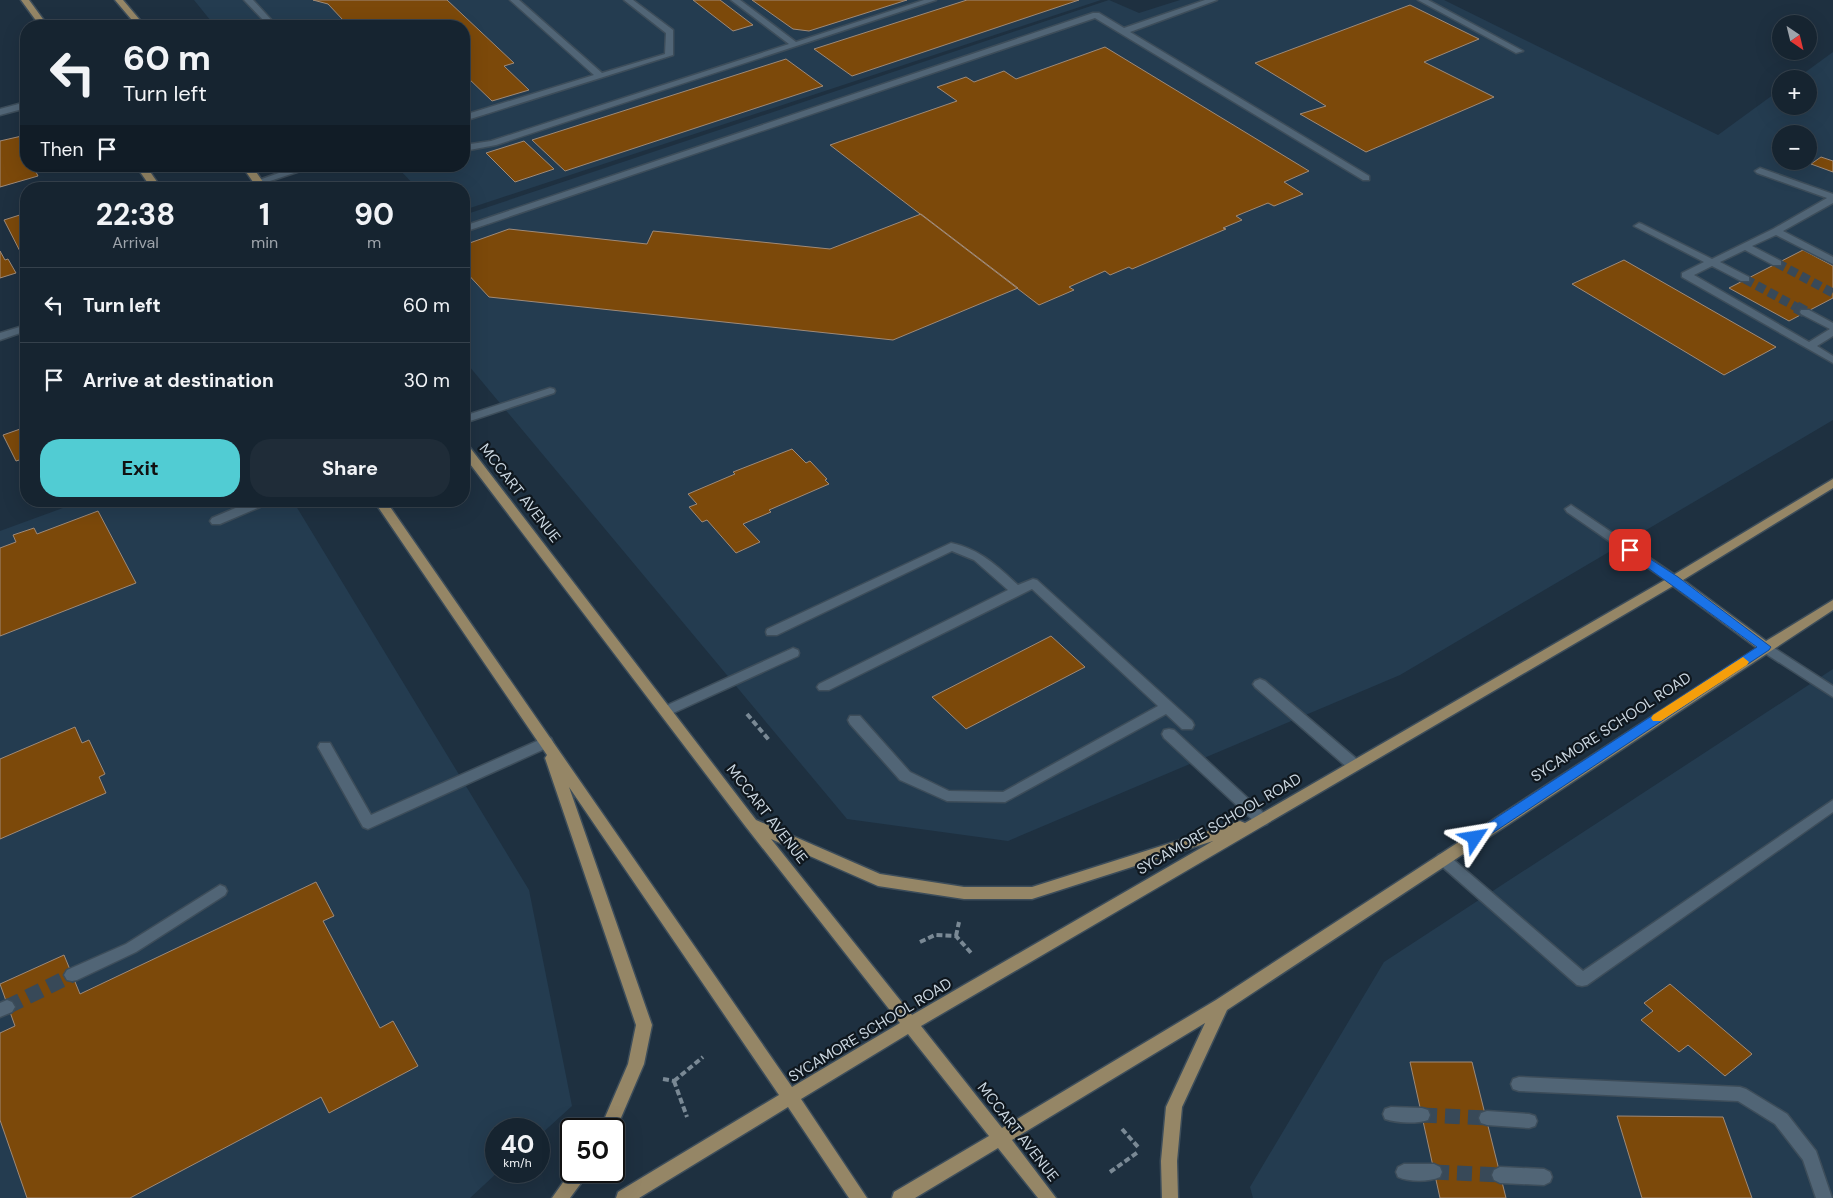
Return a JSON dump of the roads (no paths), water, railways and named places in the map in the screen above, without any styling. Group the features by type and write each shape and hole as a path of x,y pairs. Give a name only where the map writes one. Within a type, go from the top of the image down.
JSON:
{"main road":[{"path":"25,0 40,20"},
{"path":"120,0 135,20"},
{"name":"MCCART AVENUE","path":"470,456 751,823 1048,1198"},
{"name":"SYCAMORE SCHOOL ROAD","path":"624,1198 911,1024 1674,580 1833,483"},
{"path":"384,507 859,1198"},
{"path":"1674,580 1765,647"},
{"name":"SYCAMORE SCHOOL ROAD","path":"900,1198 1221,1005 1833,604"},
{"path":"546,742 644,1025 636,1064 613,1118"},
{"path":"751,823 878,880 954,892 1032,893 1262,820"},
{"path":"1170,1198 1169,1161 1174,1107 1221,1005"},
{"path":"560,1198 572,1183"}],"street":[{"path":"248,0 267,20"},
{"path":"514,0 600,76"},
{"path":"470,116 669,55 670,32 628,0"},
{"path":"735,0 794,44"},
{"path":"470,147 493,142 932,0"},
{"path":"1124,31 1213,0"},
{"path":"1422,0 1519,51"},
{"path":"470,227 1096,15 1366,178"},
{"path":"0,112 20,107"},
{"path":"1760,170 1833,198"},
{"path":"271,182 295,172"},
{"path":"1833,198 1776,231 1686,275 1833,360"},
{"path":"1639,226 1746,279"},
{"path":"1776,231 1833,261"},
{"path":"1744,246 1777,263"},
{"path":"1806,312 1833,327"},
{"path":"0,337 20,330"},
{"path":"1809,346 1833,332"},
{"path":"470,418 550,391"},
{"path":"216,521 249,507"},
{"path":"1571,509 1674,580"},
{"path":"772,632 951,548 964,549 976,554 1016,591"},
{"path":"824,687 1033,583 1187,725"},
{"path":"1765,647 1833,692"},
{"path":"666,711 793,653"},
{"path":"1260,684 1354,765"},
{"path":"855,720 905,776 947,796 1005,797 1167,707"},
{"path":"1169,734 1262,820"},
{"path":"325,747 368,823 546,742"},
{"path":"1443,859 1582,980 1833,805"},
{"path":"72,976 131,948 220,891"},
{"path":"1519,1084 1740,1094 1781,1119 1810,1156 1824,1198"},
{"path":"1391,1114 1422,1115"},
{"path":"1486,1118 1529,1121"},
{"path":"1404,1172 1434,1172"},
{"path":"1500,1175 1544,1177"}],"tunnel":[{"path":"1777,263 1833,293"},
{"path":"1745,279 1798,308"},
{"path":"1796,307 1805,312"},
{"path":"7,1007 72,975"},
{"path":"1422,1115 1487,1118"},
{"path":"1434,1172 1500,1175"}]}
